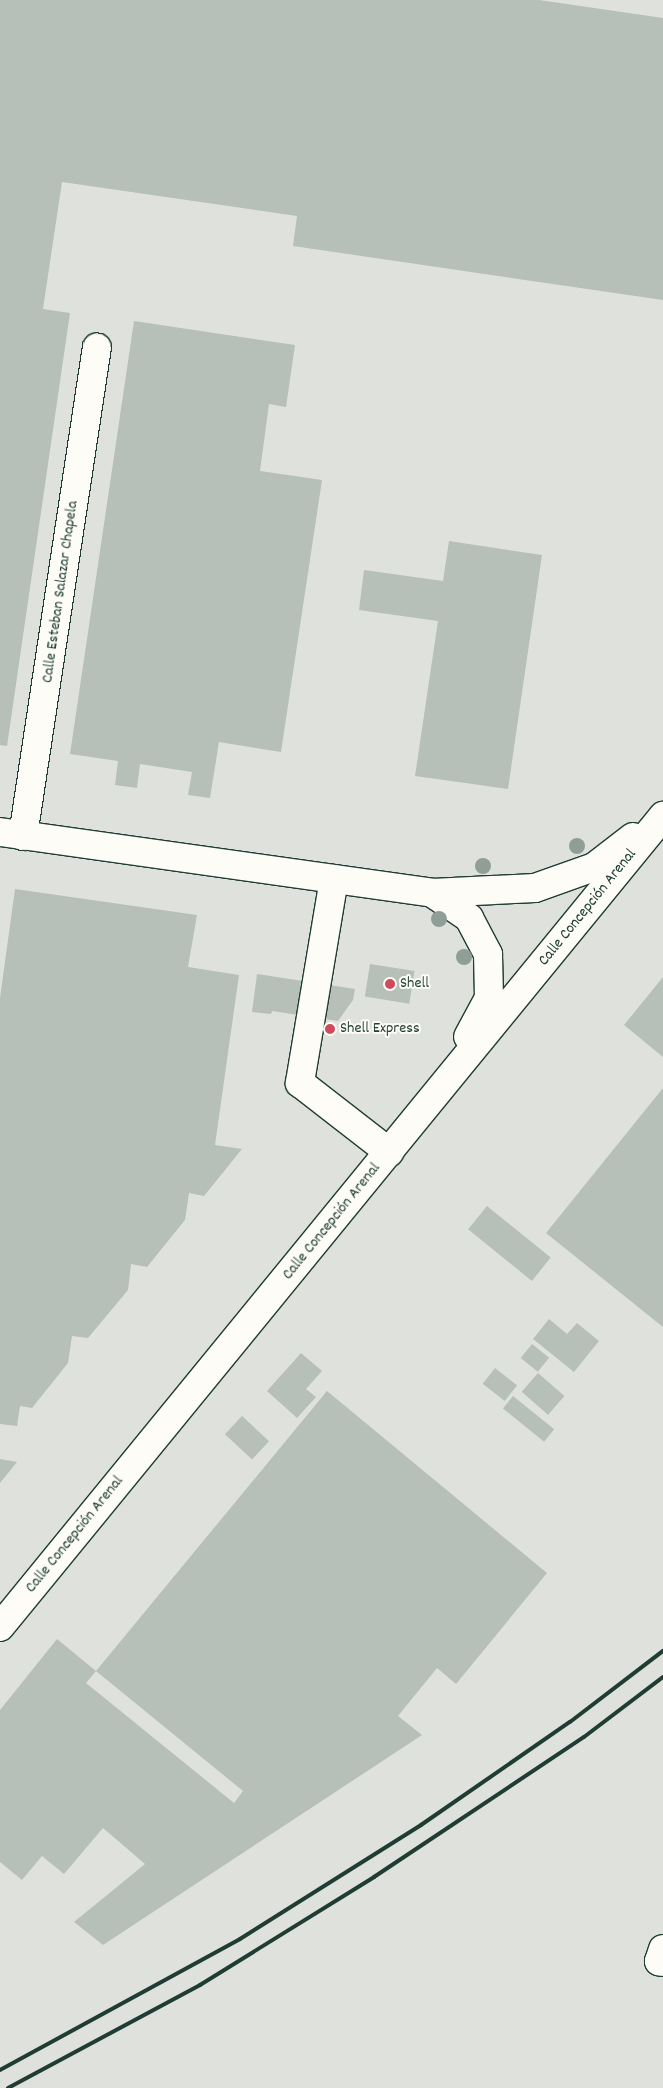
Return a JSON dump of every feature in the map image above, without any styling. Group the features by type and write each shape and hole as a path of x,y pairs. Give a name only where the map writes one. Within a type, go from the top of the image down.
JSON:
{"street":[{"name":"Calle Esteban Salazar Chapela","path":"97,348 12,834 432,893 536,888 594,867 663,815"},
{"name":"Calle Concepción Arenal","path":"0,1627 390,1152 663,815"},
{"path":"334,879 300,1082 390,1152"},
{"name":"Calle Esteban Salazar Chapela","path":"432,893 469,918 488,954 489,998 441,1089"},
{"path":"663,1949 659,1961 663,1962"}],"shaded area":[{"path":"0,0 663,0 663,2088 0,2088"}],"building":[{"path":"0,0 539,0 663,18 663,300 293,246 297,216 62,182 43,309 70,313 7,746 0,745"},
{"path":"134,321 295,345 286,407 269,404 260,471 322,480 281,752 219,742 210,798 188,795 192,772 140,764 137,788 115,785 118,761 70,754"},
{"path":"449,541 542,555 508,789 415,776 438,621 359,610 364,570 443,581"},
{"path":"15,889 197,915 188,967 239,975 215,1145 242,1149 204,1196 189,1193 185,1220 147,1267 131,1264 128,1290 88,1338 72,1336 68,1363 32,1408 20,1406 17,1426 0,1424 0,998"},
{"name":"Shell","path":"370,964 414,971 409,1004 365,997"},
{"path":"257,974 355,989 353,1000 338,1021 272,1011 271,1014 252,1012"},
{"path":"663,977 663,1057 624,1025"},
{"path":"663,1088 663,1327 546,1233"},
{"path":"487,1206 551,1258 532,1281 468,1229"},
{"path":"549,1319 567,1334 577,1323 599,1341 574,1372 533,1339"},
{"path":"532,1344 549,1358 538,1372 521,1358"},
{"path":"301,1353 322,1371 306,1389 316,1397 297,1418 267,1391"},
{"path":"495,1368 517,1385 505,1401 483,1384"},
{"path":"538,1373 564,1396 548,1415 522,1392"},
{"path":"327,1391 547,1573 456,1684 437,1668 398,1716 422,1735 103,1945 74,1922 145,1864 103,1828 64,1874 42,1856 22,1880 0,1862 0,1710 57,1639 96,1671","holes":["96,1671 243,1791 234,1803 86,1683"]},
{"path":"513,1396 554,1429 544,1442 503,1408"},
{"path":"242,1416 269,1441 252,1460 225,1434"},
{"path":"0,1459 17,1462 0,1483"}],"railway":[{"path":"0,2070 240,1939 421,1825 570,1722 663,1651"},
{"path":"8,2088 200,1985 374,1877 584,1737 663,1677"}],"place":[{"name":"Shell","path":"390,984"},
{"name":"Shell Express","path":"330,1029"}]}
